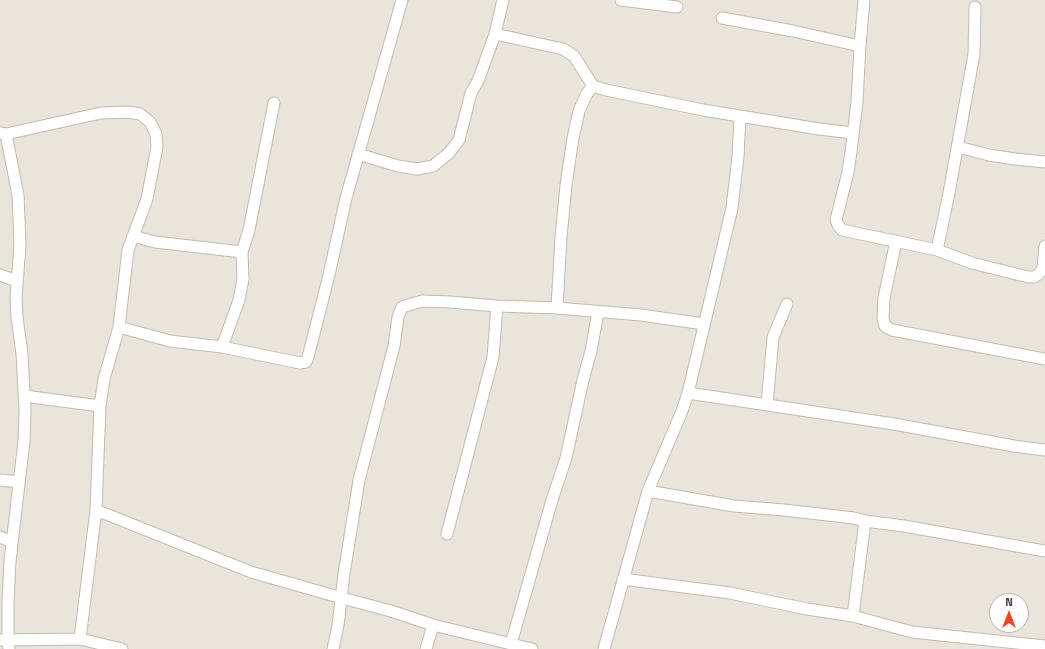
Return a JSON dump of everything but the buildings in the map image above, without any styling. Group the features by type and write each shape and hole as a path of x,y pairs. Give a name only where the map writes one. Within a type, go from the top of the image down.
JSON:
{"street":[{"path":"118,327 170,341 222,347 300,364 306,362 329,275 346,198 402,0"},
{"path":"358,154 398,166 417,169 433,166 449,153 459,140 471,93 478,81 495,34 503,0"},
{"path":"621,0 677,7"},
{"path":"864,0 857,102 853,134 848,172 836,220 842,230 937,250 972,262 1028,277 1034,277 1039,274 1043,268 1045,246"},
{"path":"937,250 958,147 974,54 975,7"},
{"path":"722,18 860,46"},
{"path":"495,34 563,49 574,56 593,86 677,105 853,134"},
{"path":"557,308 566,185 573,138 579,111 586,95 593,86"},
{"path":"222,347 239,300 243,280 242,252 249,230 274,103"},
{"path":"80,639 96,510 100,406 104,379 118,327 128,250 146,199 157,147 156,134 150,122 140,114 129,112 101,113 3,133 18,195 20,245 17,281 17,317 22,354 25,411 24,440 12,542 6,643 80,639 122,649"},
{"path":"604,649 648,491 682,411 688,393 732,208 738,157 740,116"},
{"path":"958,147 989,155 1045,162"},
{"path":"133,236 154,242 242,252"},
{"path":"896,241 884,298 883,319 885,326 892,330 1045,358"},
{"path":"0,275 17,281"},
{"path":"333,649 359,480 394,346 398,317 402,307 422,301 557,308 641,315 704,324"},
{"path":"767,405 773,336 787,304"},
{"path":"447,534 492,364 497,306"},
{"path":"511,644 552,500 566,458 591,351 598,312"},
{"path":"688,393 894,424 1006,445 1045,450"},
{"path":"24,396 100,406"},
{"path":"0,480 19,482"},
{"path":"648,491 734,506 836,515 1045,551"},
{"path":"96,510 251,572 392,611 433,625 532,649"},
{"path":"853,616 865,521"},
{"path":"0,537 12,542"},
{"path":"623,579 730,593 807,609 853,616 912,632 1045,646"},
{"path":"426,649 433,625"}],"shaded area":[{"path":"0,0 1045,0 1045,649 0,649"}]}
